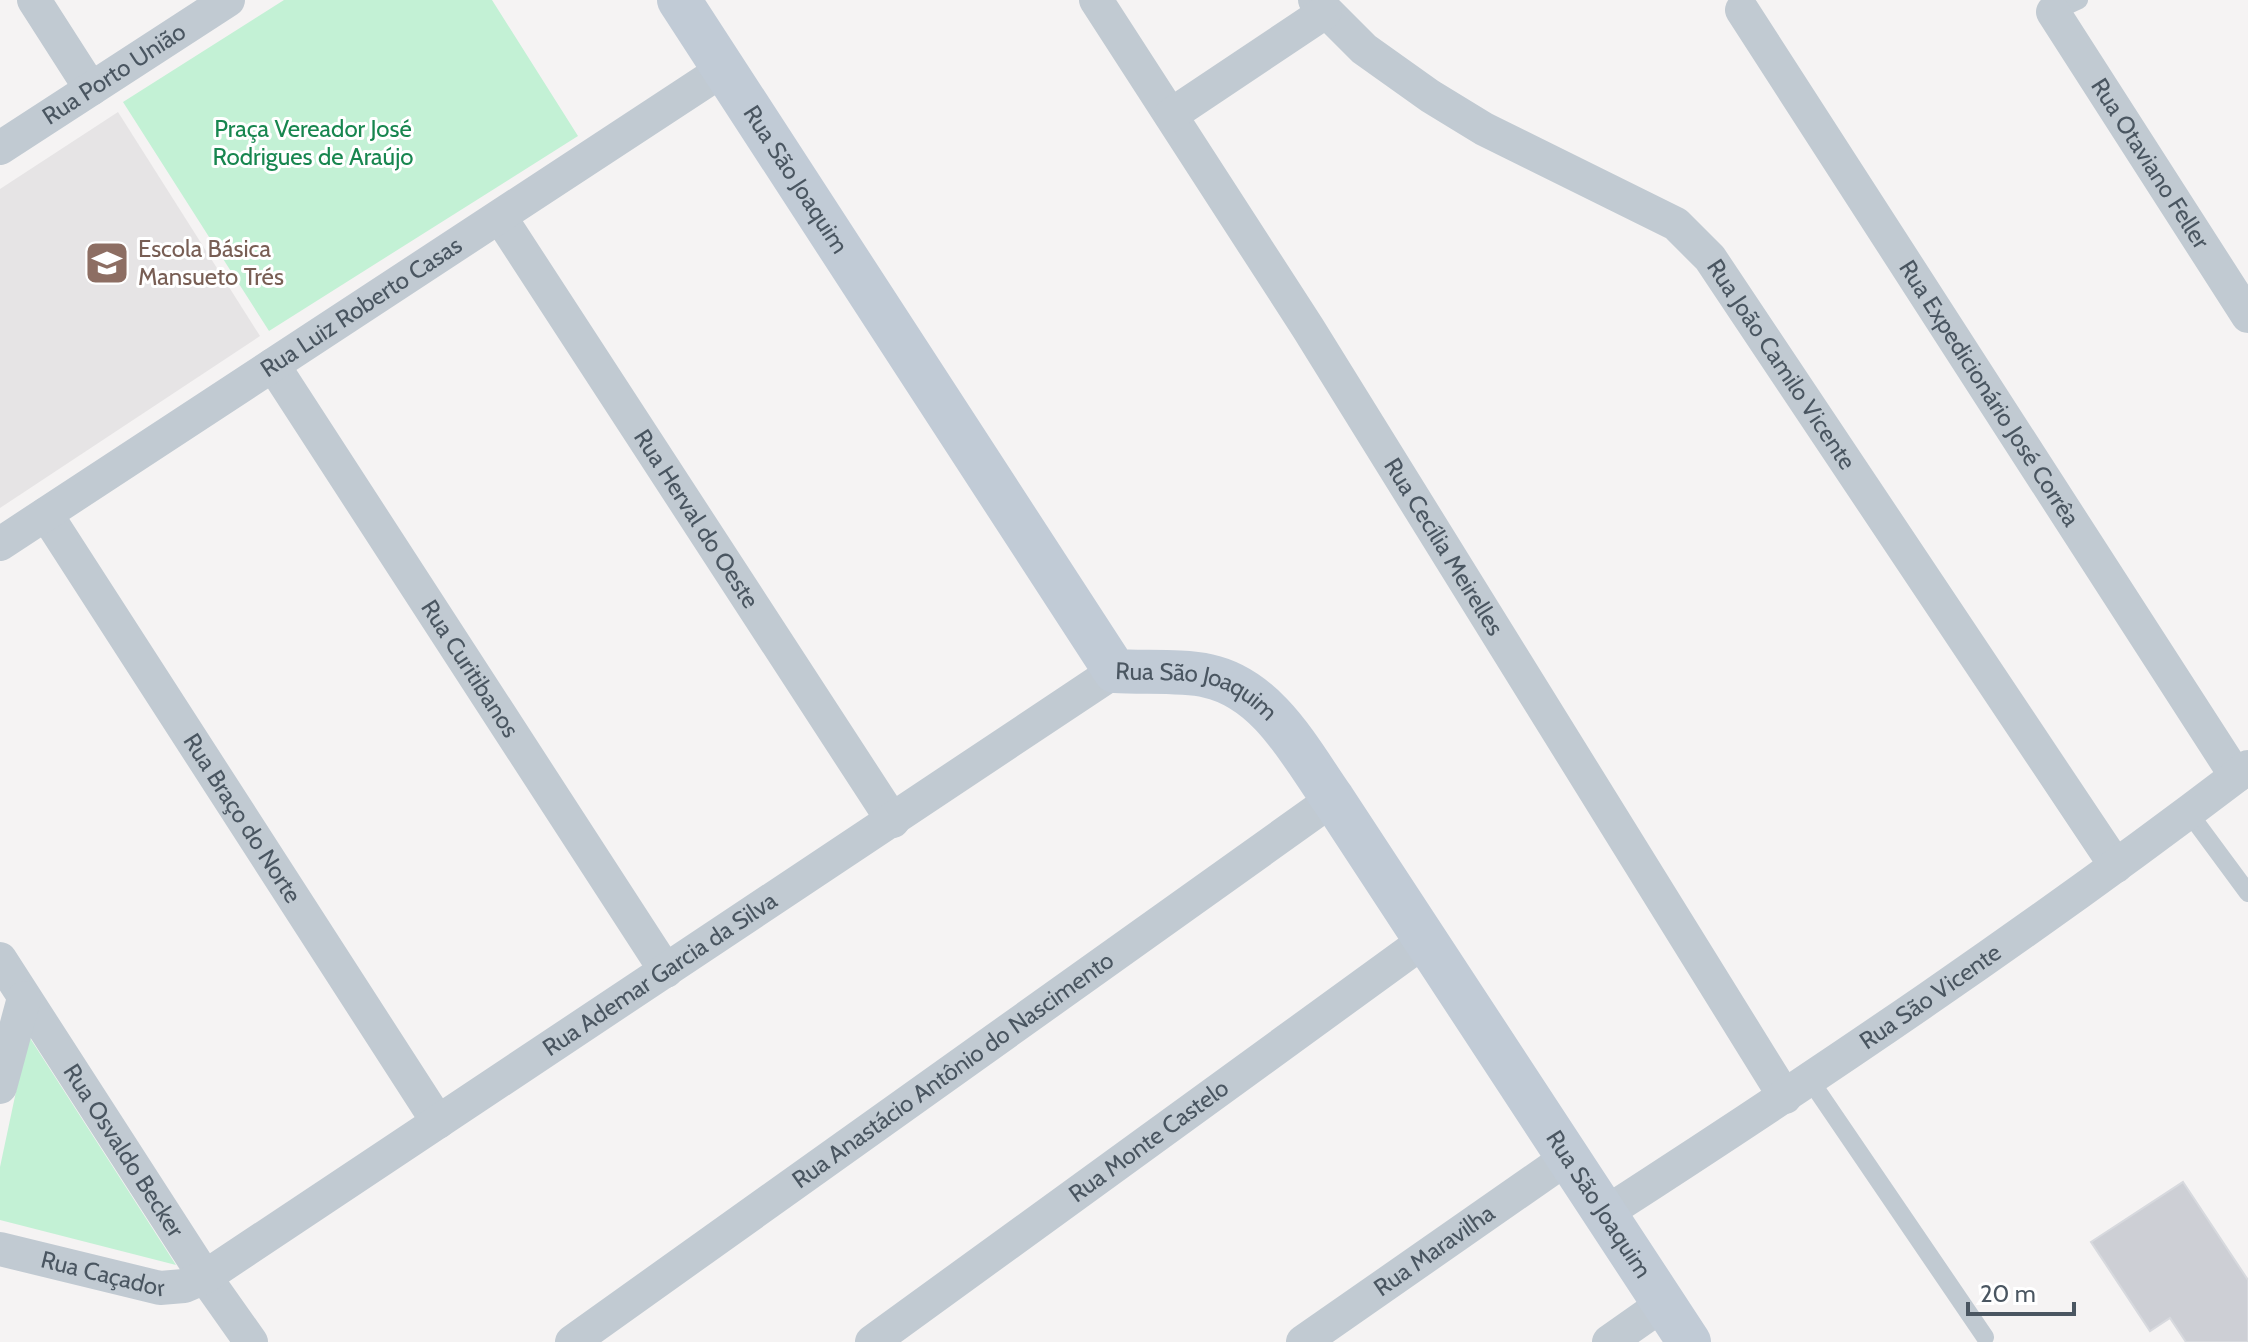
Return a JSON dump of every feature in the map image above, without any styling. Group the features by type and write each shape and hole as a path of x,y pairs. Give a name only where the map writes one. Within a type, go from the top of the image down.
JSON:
{"street":[{"path":"34,0 91,89"},
{"name":"Rua Porto União","path":"0,148 228,0"},
{"name":"Rua São Joaquim","path":"679,0 1115,671 1208,676 1248,692 1282,726 1689,1342"},
{"name":"Rua Cecília Meirelles","path":"1096,0 1798,1089"},
{"path":"1171,115 1320,6"},
{"name":"Rua João Camilo Vicente","path":"1320,6 1364,49 1430,96 1484,129 1676,224 1710,258 2116,866"},
{"name":"Rua Otaviano Feller","path":"2066,6 2248,316"},
{"name":"Rua Expedicionário José Corrêa","path":"1742,10 2242,772"},
{"name":"Rua Luiz Roberto Casas","path":"0,544 724,69"},
{"name":"Rua Herval do Oeste","path":"500,217 893,821"},
{"name":"Rua Curitibanos","path":"273,365 666,971"},
{"name":"Rua Braço do Norte","path":"46,514 438,1122"},
{"name":"Rua Ademar Garcia da Silva","path":"205,1277 1115,671"},
{"name":"Rua São Vicente","path":"1604,1214 1798,1089 2116,866 2242,772"},
{"name":"Rua Anastácio Antônio do Nascimento","path":"572,1342 1333,799"},
{"name":"Rua Monte Castelo","path":"872,1342 1424,941"},
{"name":"Rua Osvaldo Becker","path":"0,959 205,1277 251,1342"},
{"path":"0,1087 24,998"},
{"name":"Rua Maravilha","path":"1303,1342 1567,1158"},
{"name":"Rua Caçador","path":"0,1249 160,1288 184,1286 205,1277"},
{"path":"1609,1342 1663,1304"}],"lane":[{"path":"2189,813 2248,893"},
{"path":"1798,1089 1985,1337"}],"shaded area":[{"name":"Escola Básica Mansueto Trés","path":"118,112 260,336 0,508 0,189"}],"green space":[{"name":"Praça Vereador José Rodrigues de Araújo","path":"284,0 492,0 578,136 269,331 123,102"},
{"path":"28,1035 176,1265 0,1220 0,1167"}],"building":[{"path":"2183,1182 2248,1280 2248,1342 2186,1342 2170,1318 2150,1331 2091,1242"}],"place":[{"name":"Escola Básica Mansueto Trés","path":"107,263"}]}
